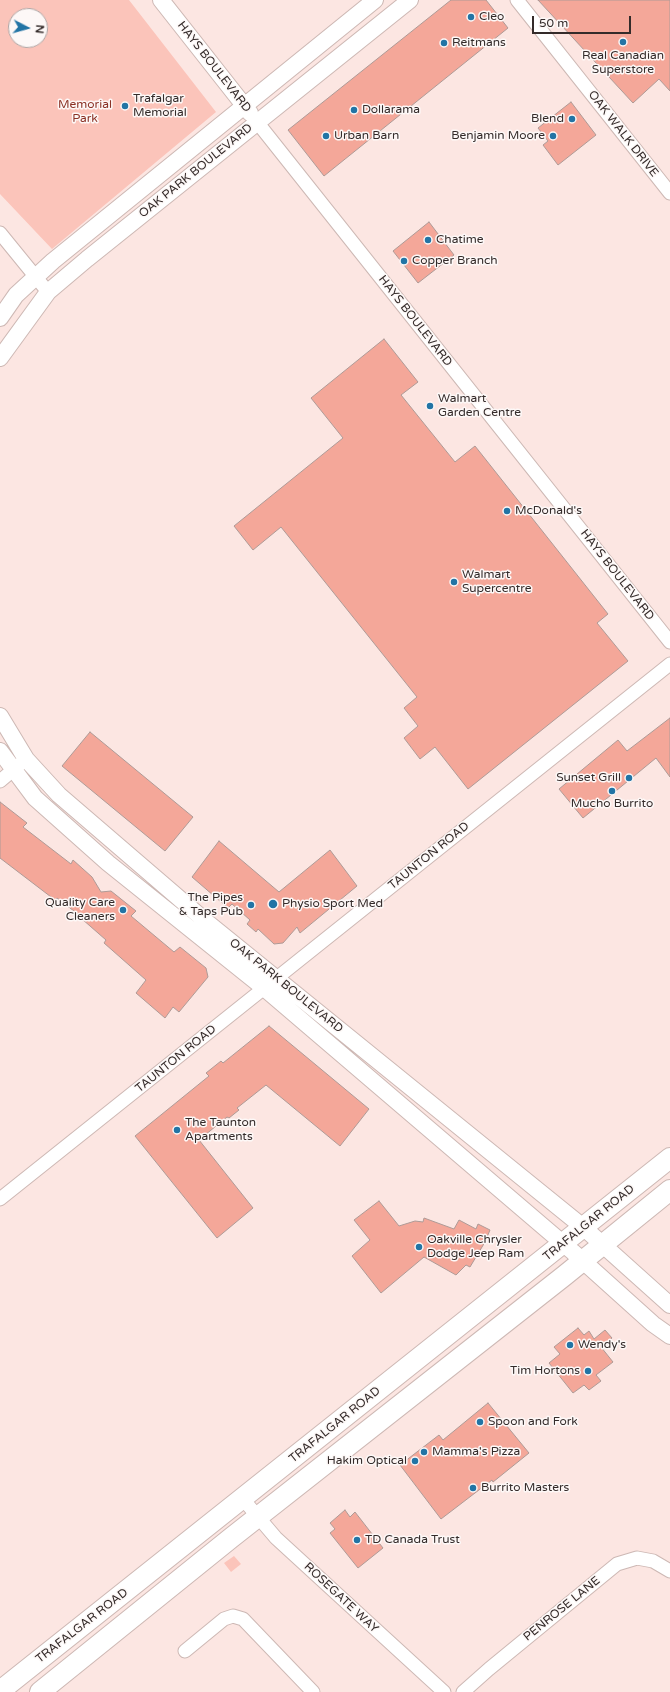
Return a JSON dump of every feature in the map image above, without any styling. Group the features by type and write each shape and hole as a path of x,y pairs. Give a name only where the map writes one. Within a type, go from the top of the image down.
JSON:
{"main road":[{"name":"TRAFALGAR ROAD","path":"40,1692 258,1517 593,1236 670,1158"},
{"name":"TRAFALGAR ROAD","path":"593,1236 670,1190"},
{"name":"TRAFALGAR ROAD","path":"0,1691 242,1498 573,1252"}],"street":[{"name":"HAYS BOULEVARD","path":"161,0 670,642"},
{"name":"OAK PARK BOULEVARD","path":"0,318 16,295 35,276 375,0"},
{"name":"OAK PARK BOULEVARD","path":"0,358 48,292 410,0"},
{"name":"OAK WALK DRIVE","path":"517,0 670,193"},
{"path":"0,234 48,292"},
{"name":"TAUNTON ROAD","path":"0,1199 670,664"},
{"name":"OAK PARK BOULEVARD","path":"0,716 26,759 59,795 209,924 593,1236 670,1305"},
{"name":"OAK PARK BOULEVARD","path":"0,751 35,798 108,863 264,988 573,1252 629,1303 670,1336"},
{"path":"0,781 26,759"},
{"name":"ROSEGATE WAY","path":"242,1498 276,1538 444,1692"},
{"name":"PENROSE LANE","path":"463,1692 617,1564 637,1558 653,1560 670,1572"},
{"path":"185,1651 224,1619 233,1616 243,1619 313,1692"}],"green space":[{"name":"Memorial Park","path":"0,0 129,0 216,112 52,249 0,194"},
{"path":"234,1556 241,1564 231,1572 224,1563"}],"building":[{"path":"451,0 486,0 508,28 324,176 288,130"},
{"name":"Real Canadian Superstore","path":"538,0 670,0 670,91 659,79 633,103"},
{"path":"571,102 596,135 558,165 543,145 548,141 538,128"},
{"path":"429,222 454,255 418,283 393,251"},
{"name":"Walmart Supercentre","path":"384,339 418,382 401,395 455,462 475,446 608,614 597,623 628,661 468,789 435,747 420,759 404,738 418,726 404,708 417,697 281,527 253,550 234,526 343,438 311,398"},
{"path":"670,718 670,777 656,758 583,818 559,789 618,740 627,751"},
{"path":"90,732 193,817 165,851 62,766"},
{"path":"0,802 27,823 23,827 71,864 73,860 92,877 101,892 111,891 136,911 131,916 174,952 180,947 206,968 208,977 179,1012 173,1007 165,1018 136,993 146,980 104,943 106,940 82,919 83,918 57,898 55,900 0,858"},
{"path":"219,841 279,892 330,850 357,886 300,933 297,927 283,943 274,944 258,929 256,932 247,924 250,920 232,904 228,908 192,877"},
{"name":"The Taunton Apartments","path":"269,1026 369,1109 340,1146 266,1085 237,1108 239,1110 229,1118 227,1117 199,1140 253,1208 217,1238 135,1136 209,1076 206,1073 221,1061 223,1063"},
{"name":"Oakville Chrysler Dodge Jeep Ram","path":"379,1201 399,1226 415,1221 423,1222 424,1218 454,1229 459,1220 476,1229 478,1224 490,1230 485,1242 470,1267 466,1265 456,1275 424,1257 381,1293 352,1256 370,1240 354,1220"},
{"path":"578,1328 584,1335 589,1331 594,1339 605,1330 612,1338 601,1347 613,1362 596,1375 601,1381 589,1390 584,1385 573,1393 549,1363 560,1354 554,1347"},
{"path":"488,1403 529,1453 493,1482 492,1480 441,1519 400,1465 439,1435 443,1440"},
{"name":"TD Canada Trust","path":"345,1510 350,1517 355,1512 383,1548 358,1568 330,1533 335,1529 330,1523"}],"place":[{"name":"Cleo","path":"471,17"},
{"name":"Real Canadian Superstore","path":"623,42"},
{"name":"Reitmans","path":"444,43"},
{"name":"Trafalgar Memorial","path":"125,106"},
{"name":"Dollarama","path":"354,110"},
{"name":"Blend","path":"572,119"},
{"name":"Urban Barn","path":"326,136"},
{"name":"Benjamin Moore","path":"553,136"},
{"name":"Chatime","path":"428,240"},
{"name":"Copper Branch","path":"404,261"},
{"name":"Walmart Garden Centre","path":"430,406"},
{"name":"McDonald's","path":"507,511"},
{"name":"Walmart Supercentre","path":"454,582"},
{"name":"Sunset Grill","path":"629,778"},
{"name":"Mucho Burrito","path":"612,791"},
{"name":"Physio Sport Med","path":"273,904"},
{"name":"The Pipes & Taps Pub","path":"251,905"},
{"name":"Quality Care Cleaners","path":"123,910"},
{"name":"The Taunton Apartments","path":"177,1130"},
{"name":"Oakville Chrysler Dodge Jeep Ram","path":"419,1247"},
{"name":"Wendy's","path":"570,1345"},
{"name":"Tim Hortons","path":"588,1371"},
{"name":"Spoon and Fork","path":"480,1422"},
{"name":"Mamma's Pizza","path":"424,1452"},
{"name":"Hakim Optical","path":"415,1461"},
{"name":"Burrito Masters","path":"473,1488"},
{"name":"TD Canada Trust","path":"357,1540"}]}
